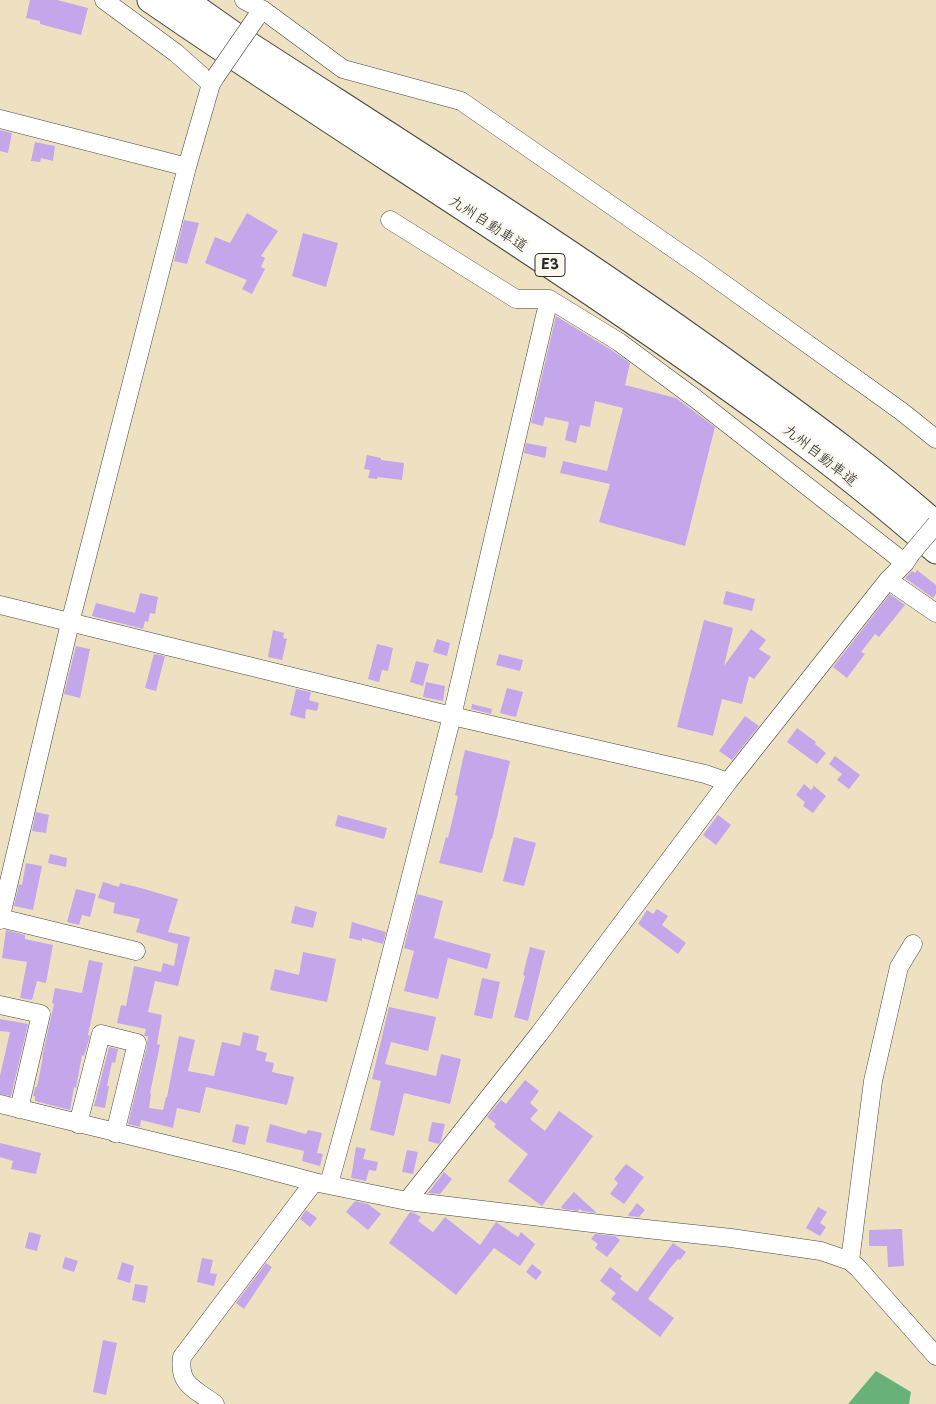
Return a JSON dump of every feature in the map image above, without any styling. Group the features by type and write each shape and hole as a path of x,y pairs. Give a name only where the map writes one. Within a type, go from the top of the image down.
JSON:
{"highway":[{"name":"九州自動車道","path":"150,0 242,64 548,264 702,368 809,446 936,551"},
{"name":"九州自動車道","path":"185,0 239,38 609,279 820,430 936,524"}],"street":[{"path":"104,0 213,80"},
{"path":"244,0 259,14 343,69 461,101 703,269 893,405 936,439"},
{"path":"136,951 0,919 70,623 187,167 213,80 259,14"},
{"path":"0,119 187,167"},
{"path":"390,220 516,298 549,299 627,348 908,559"},
{"path":"215,1404 184,1380 180,1368 182,1357 322,1183 376,1013 452,716 549,299"},
{"path":"407,1201 539,1034 728,782 888,580 908,559 936,524"},
{"path":"888,580 936,613"},
{"path":"0,605 452,716 705,774 728,782"},
{"path":"850,1261 873,1081 899,967 914,944"},
{"path":"0,1005 41,1014 19,1109"},
{"path":"78,1124 101,1034 137,1043 116,1133"},
{"path":"0,1104 322,1183 407,1201 731,1238 821,1251 850,1261 936,1356"}],"green space":[{"path":"876,1371 911,1392 909,1404 848,1404"}],"building":[{"path":"30,0 57,0 88,8 81,35 40,24 40,21 26,18"},
{"path":"0,130 12,133 8,153 0,151"},
{"path":"35,142 55,146 53,161 41,158 40,162 31,161"},
{"path":"247,213 278,231 261,256 265,258 261,267 265,269 252,294 242,289 247,280 205,263 215,237 230,243"},
{"path":"184,220 199,223 187,264 174,261"},
{"path":"303,233 338,243 326,287 292,276"},
{"path":"556,316 630,363 625,385 676,398 715,427 685,546 599,522 610,484 560,473 563,461 607,471 623,408 595,401 590,427 580,425 576,443 565,440 569,422 545,417 543,426 531,423"},
{"path":"526,443 547,447 545,458 524,453"},
{"path":"367,455 381,458 381,460 404,463 402,480 378,477 377,479 368,478 370,470 364,469"},
{"path":"917,570 936,585 936,594 933,598 905,578 912,571 915,573"},
{"path":"726,591 755,599 752,611 723,604"},
{"path":"140,593 158,597 155,614 150,613 148,622 145,621 143,629 92,616 96,603 135,613"},
{"path":"890,594 905,605 879,637 875,634 861,652 865,654 847,678 833,667"},
{"path":"704,620 733,628 724,666 751,629 766,640 759,649 771,657 754,679 749,676 742,704 722,699 713,736 677,727"},
{"path":"273,630 284,633 283,638 287,639 282,660 268,657"},
{"path":"437,639 450,643 447,656 433,652"},
{"path":"377,644 393,648 388,671 382,670 379,682 368,679"},
{"path":"76,646 90,649 80,698 64,694"},
{"path":"154,654 165,656 156,691 145,688"},
{"path":"499,654 523,660 520,671 496,665"},
{"path":"416,661 429,664 423,686 410,682"},
{"path":"426,682 445,686 443,701 423,697"},
{"path":"507,688 523,692 516,717 500,713"},
{"path":"296,689 311,692 309,700 319,703 317,711 306,709 305,719 290,715"},
{"path":"472,704 492,709 491,714 471,709"},
{"path":"745,716 759,726 732,760 719,751"},
{"path":"797,728 816,742 815,744 826,753 817,764 787,742"},
{"path":"465,750 510,761 482,873 439,863 446,837 448,838 458,796 455,795"},
{"path":"835,756 860,775 849,789 837,780 842,774 829,764"},
{"path":"804,784 811,790 814,786 826,796 813,813 803,806 805,802 796,795"},
{"path":"36,812 49,815 46,833 32,831"},
{"path":"338,815 387,828 384,839 335,826"},
{"path":"718,815 731,825 716,845 703,835"},
{"path":"514,837 536,843 524,886 503,881"},
{"path":"50,854 67,858 66,867 48,863"},
{"path":"26,863 42,866 33,910 14,906 19,884 22,885"},
{"path":"103,882 119,887 120,883 178,899 168,932 190,937 178,986 155,981 148,1012 162,1015 157,1044 160,1045 150,1093 149,1108 163,1110 179,1036 195,1040 188,1071 214,1076 222,1042 240,1046 243,1032 259,1036 256,1050 267,1053 265,1061 274,1063 272,1072 294,1077 287,1105 206,1087 200,1113 177,1108 173,1128 141,1120 140,1127 128,1124 148,1036 144,1036 146,1029 117,1023 121,1005 126,1006 134,966 161,972 163,963 174,966 178,944 136,932 140,919 113,913 115,903 98,898"},
{"path":"76,889 96,894 90,917 82,915 79,925 67,922"},
{"path":"417,894 443,901 434,938 491,954 487,969 448,958 438,999 404,991 414,951 404,948"},
{"path":"295,906 317,912 313,928 291,923"},
{"path":"657,909 668,916 662,925 686,943 678,954 638,924 647,910 653,914"},
{"path":"352,922 386,932 383,944 362,938 362,941 349,938"},
{"path":"6,930 25,935 25,939 53,945 46,983 37,981 32,1000 20,998 27,962 2,958"},
{"path":"530,947 545,951 528,1021 514,1017 525,976 523,975"},
{"path":"303,952 336,959 327,1002 270,990 275,969 299,975"},
{"path":"89,960 103,963 88,1035 90,1036 84,1056 82,1055 70,1110 35,1101 35,1096 33,1096 35,1087 37,1087 54,1004 52,1003 55,988 82,993"},
{"path":"482,978 500,982 492,1019 474,1015"},
{"path":"389,1007 436,1017 428,1051 391,1042 385,1064 436,1076 441,1054 461,1059 450,1104 404,1093 394,1136 370,1130 381,1081 372,1079"},
{"path":"0,1019 28,1024 11,1096 0,1094 0,1076 10,1032 0,1031"},
{"path":"109,1047 118,1049 115,1063 112,1062 105,1108 94,1106"},
{"path":"525,1080 539,1091 530,1103 538,1110 530,1119 545,1131 559,1111 593,1136 542,1206 508,1181 528,1154 494,1127 496,1124 487,1117 501,1100 506,1104"},
{"path":"432,1122 445,1124 439,1144 428,1141"},
{"path":"236,1124 249,1127 245,1145 232,1142"},
{"path":"270,1124 306,1134 308,1130 322,1133 317,1153 323,1154 320,1166 302,1161 304,1151 266,1142"},
{"path":"0,1143 41,1153 36,1174 11,1169 13,1161 0,1157"},
{"path":"356,1147 366,1149 363,1159 378,1162 376,1171 369,1170 366,1181 351,1178"},
{"path":"407,1150 418,1152 413,1174 402,1172"},
{"path":"626,1164 644,1177 624,1204 610,1194 618,1183 614,1179"},
{"path":"444,1172 452,1179 440,1194 428,1193"},
{"path":"574,1192 597,1213 579,1209 578,1211 563,1209 561,1207"},
{"path":"355,1201 368,1204 381,1214 368,1230 346,1212"},
{"path":"637,1203 645,1210 639,1217 629,1216 628,1215"},
{"path":"818,1207 827,1212 820,1223 826,1227 820,1236 806,1228"},
{"path":"306,1210 317,1218 310,1227 300,1219"},
{"path":"410,1212 421,1217 418,1221 433,1232 445,1217 480,1245 496,1222 518,1237 521,1232 535,1244 520,1266 494,1248 456,1295 389,1243"},
{"path":"902,1229 904,1266 888,1267 887,1246 869,1246 869,1230"},
{"path":"29,1232 41,1235 37,1251 25,1248"},
{"path":"595,1234 615,1236 620,1240 607,1257 595,1248 598,1244 591,1239"},
{"path":"673,1243 686,1252 670,1268 648,1299 674,1318 660,1337 611,1299 616,1293 600,1281 610,1267 622,1276 620,1279 637,1292"},
{"path":"65,1257 78,1261 74,1272 62,1268"},
{"path":"202,1258 213,1260 210,1273 217,1274 214,1286 197,1282"},
{"path":"122,1262 134,1266 130,1283 117,1279"},
{"path":"266,1263 272,1267 244,1309 236,1303"},
{"path":"532,1264 542,1272 536,1280 526,1272"},
{"path":"135,1284 148,1286 145,1303 132,1300"},
{"path":"103,1340 117,1343 106,1395 93,1392"}]}
